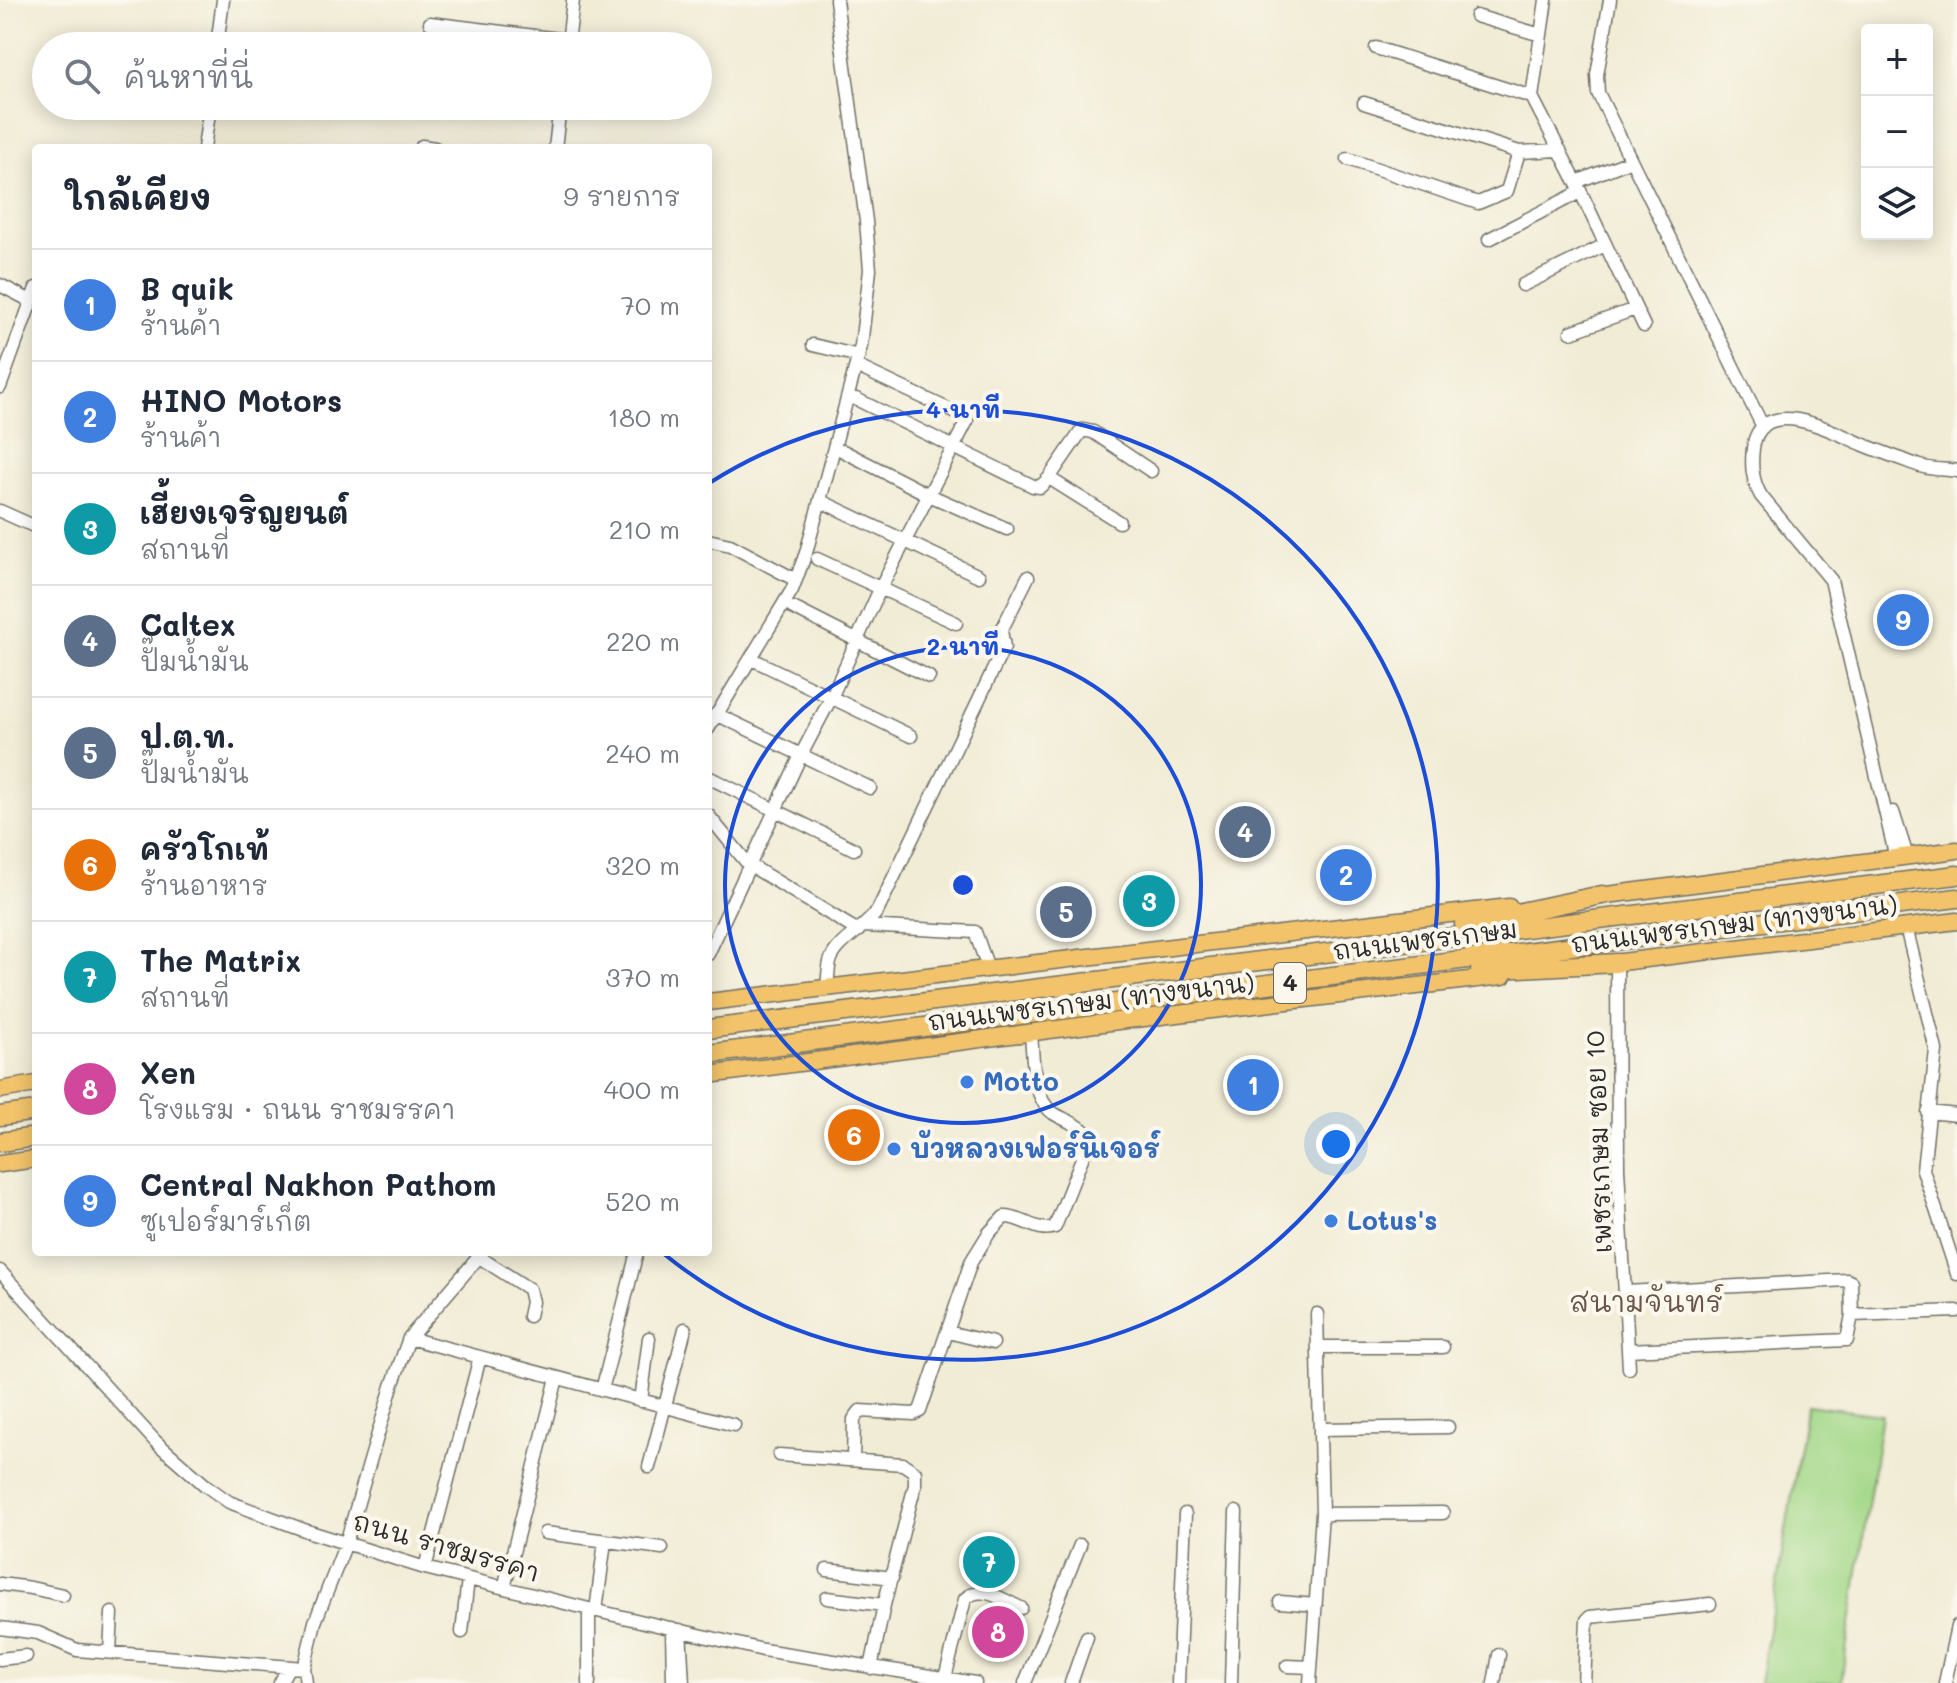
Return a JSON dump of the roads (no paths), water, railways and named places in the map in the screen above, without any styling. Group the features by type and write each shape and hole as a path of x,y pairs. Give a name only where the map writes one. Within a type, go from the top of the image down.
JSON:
{"highway":[{"name":"ถนนเพชรเกษม","path":"712,1028 1957,875"},
{"path":"1340,949 1602,895"},
{"name":"ถนนเพชรเกษม","path":"712,1054 1957,898"},
{"path":"1344,976 1617,963"},
{"path":"0,1116 32,1112"},
{"path":"0,1142 32,1138"}],"main road":[{"name":"ถนนเพชรเกษม (ทางขนาน)","path":"712,1002 1957,850"},
{"name":"ถนนเพชรเกษม (ทางขนาน)","path":"712,1074 1957,921"},
{"path":"0,1090 32,1085"},
{"path":"0,1164 32,1160"}],"street":[{"path":"219,32 223,0"},
{"path":"569,32 573,0"},
{"path":"712,722 752,659 796,580 858,361 870,270 836,0"},
{"path":"1546,0 1532,97 1644,326"},
{"path":"1610,0 1596,85 1630,161 1763,427"},
{"path":"1476,16 1541,35"},
{"path":"430,23 492,32"},
{"path":"1376,48 1532,97"},
{"path":"1364,103 1519,152 1560,150"},
{"path":"205,144 208,120"},
{"path":"555,144 558,120"},
{"path":"1348,159 1478,203 1507,191 1519,152"},
{"path":"1489,239 1578,187 1630,161"},
{"path":"1523,285 1605,245"},
{"path":"0,285 31,301 0,387"},
{"path":"1571,332 1635,309"},
{"path":"712,945 880,589 907,542 967,418 858,361 813,345"},
{"path":"856,399 1033,486 1040,487 1049,478 1082,430 1093,432 1151,471"},
{"path":"1902,857 1834,589 1825,569 1754,485 1751,470 1753,447 1763,427 1778,420 1809,422 1924,467 1957,471"},
{"path":"843,451 929,495 1007,529"},
{"path":"1049,478 1119,522"},
{"path":"825,503 979,576"},
{"path":"0,511 32,525"},
{"path":"712,541 730,545 796,580"},
{"path":"817,559 956,623"},
{"path":"827,988 834,953 878,910 1004,647 1001,631 1028,577"},
{"path":"793,608 929,677"},
{"path":"752,659 911,736"},
{"path":"716,714 870,788"},
{"path":"712,779 854,849"},
{"path":"712,820 748,864 861,928 975,932 988,968"},
{"path":"1906,927 1936,1050 1923,1173 1957,1274"},
{"name":"เพชรเกษม ซอย 10","path":"1617,963 1618,1168 1629,1368"},
{"path":"853,1459 854,1419 860,1411 914,1414 920,1411 971,1262 989,1233 1004,1217 1012,1216 1044,1229 1055,1227 1090,1138 1076,1125 1052,1112 1041,1100 1031,1033"},
{"path":"1928,1112 1957,1115"},
{"path":"306,1683 304,1668 315,1622 346,1543 409,1338 480,1256"},
{"path":"482,1256 529,1289 532,1302 529,1316"},
{"path":"602,1390 636,1256"},
{"name":"ถนน ราชมรรคา","path":"0,1271 156,1442 229,1502 425,1568 592,1610 763,1650 975,1683"},
{"path":"1626,1292 1851,1282 1852,1315 1847,1340 1628,1350"},
{"path":"1852,1315 1957,1311"},
{"path":"1310,1683 1322,1514 1317,1314"},
{"path":"649,1467 685,1329"},
{"path":"948,1332 993,1343"},
{"path":"409,1338 734,1425"},
{"path":"641,1401 649,1338"},
{"path":"1318,1347 1443,1347"},
{"path":"425,1568 480,1357"},
{"path":"504,1588 557,1378"},
{"path":"1321,1429 1448,1427"},
{"path":"779,1455 903,1464 915,1472 915,1485 871,1668"},
{"path":"1231,1683 1236,1512"},
{"path":"1322,1514 1443,1513"},
{"path":"1178,1683 1185,1514"},
{"path":"545,1533 662,1548"},
{"path":"589,1683 592,1610 605,1541"},
{"path":"1025,1683 1080,1545"},
{"path":"827,1570 892,1578"},
{"path":"462,1632 468,1579"},
{"path":"0,1584 63,1595"},
{"path":"945,1678 965,1599 981,1591 1021,1608"},
{"path":"827,1598 884,1605"},
{"path":"1280,1602 1316,1605"},
{"path":"1584,1683 1587,1620 1590,1617 1710,1604"},
{"path":"110,1652 112,1613"},
{"path":"1945,1683 1953,1669 1957,1626"},
{"path":"0,1628 38,1633 77,1650 304,1668"},
{"path":"673,1683 676,1629"},
{"path":"676,1629 683,1683"},
{"path":"1071,1683 1087,1637"},
{"path":"1494,1683 1499,1655"},
{"path":"0,1659 26,1656"},
{"path":"1287,1666 1311,1667"},
{"path":"280,1683 288,1668"}],"place":[{"name":"Central Nakhon Pathom","path":"1903,620"},
{"name":"Caltex","path":"1245,832"},
{"name":"HINO Motors","path":"1346,875"},
{"name":"เฮี้ยงเจริญยนต์","path":"1149,901"},
{"name":"ป.ต.ท.","path":"1066,912"},
{"name":"Motto","path":"967,1082"},
{"name":"B quik","path":"1253,1085"},
{"name":"ครัวโกเท้","path":"854,1135"},
{"name":"บัวหลวงเฟอร์นิเจอร์","path":"894,1149"},
{"name":"Lotus's","path":"1331,1221"},
{"name":"The Matrix","path":"989,1562"},
{"name":"Xen","path":"998,1632"}],"district":[{"name":"สนามจันทร์","path":"1646,1302"}]}
